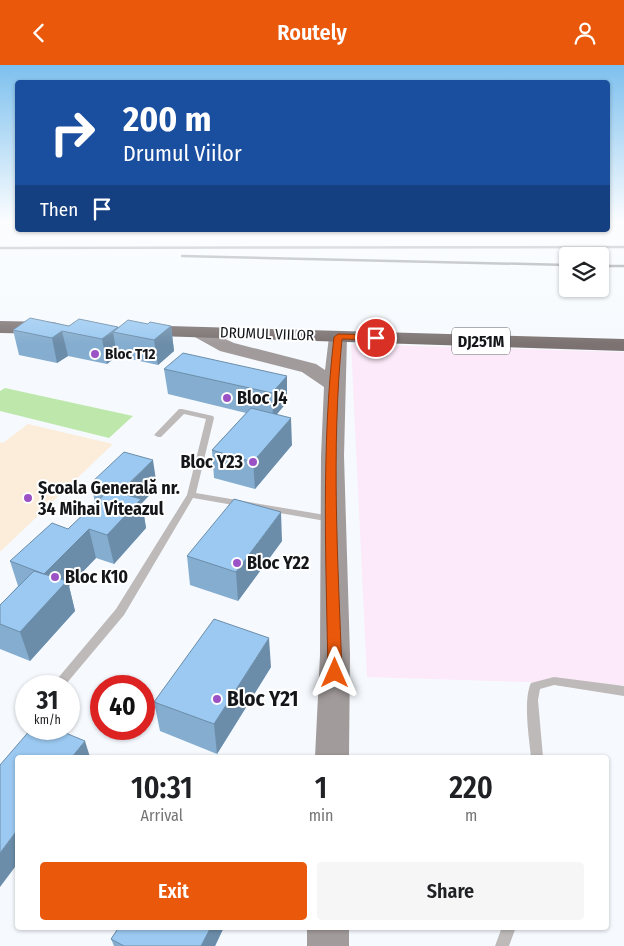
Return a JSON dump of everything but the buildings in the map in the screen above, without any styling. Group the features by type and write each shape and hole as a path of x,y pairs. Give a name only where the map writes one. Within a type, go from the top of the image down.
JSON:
{"highway":[{"path":"0,327 68,329"},
{"name":"DRUMUL VIILOR","path":"116,330 624,345"}],"street":[{"path":"199,332 227,347 309,368 333,384"},
{"path":"332,755 335,656 331,519 333,384 338,337"},
{"path":"328,930 328,946"}],"lane":[{"path":"67,675 120,612 191,495 210,418 182,411 158,435"},
{"path":"191,495 331,519"},
{"path":"537,755 532,700 536,686 554,681 624,691"},
{"path":"502,946 508,930"}],"shaded area":[{"path":"351,344 624,352 624,685 367,677"},
{"name":"Școala Generală nr. 34 Mihai Viteazul","path":"28,424 113,444 0,552 0,442 3,443"}],"green space":[{"path":"5,388 133,416 109,438 0,411 0,391"}],"railway":[{"path":"444,262 559,265"},
{"path":"609,266 624,266"}],"place":[{"name":"Bloc T12","path":"95,354"},
{"name":"Bloc J4","path":"227,398"},
{"name":"Bloc Y23","path":"253,462"},
{"name":"Școala Generală nr. 34 Mihai Viteazul","path":"28,498"},
{"name":"Bloc Y22","path":"237,563"},
{"name":"Bloc K10","path":"55,577"},
{"name":"Bloc Y21","path":"217,699"}],"route":[{"path":"335,673 331,519 333,384 338,337 376,338"}]}
